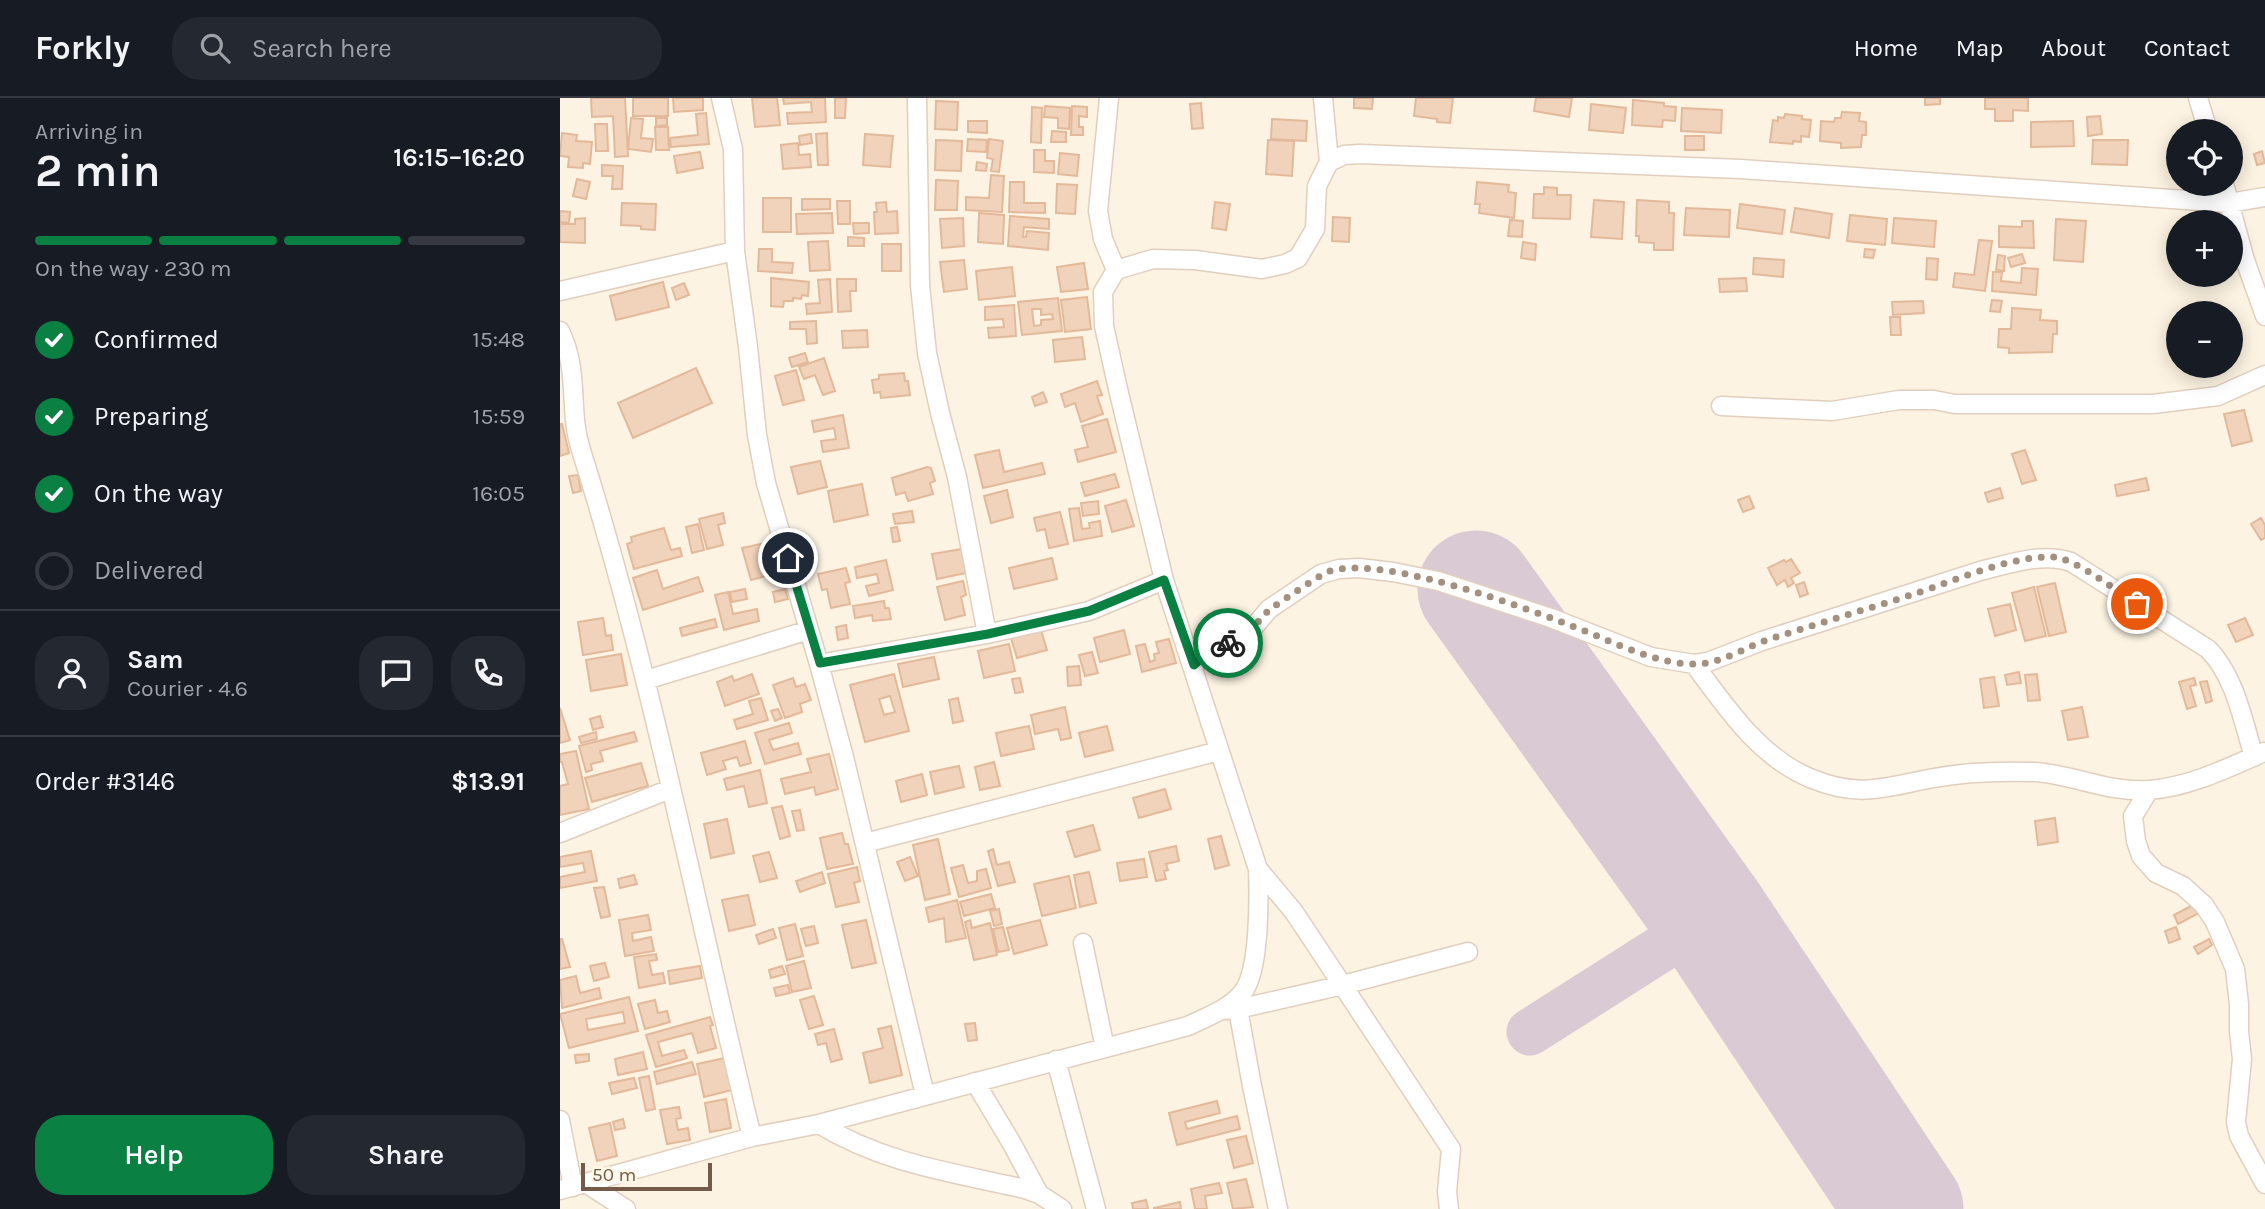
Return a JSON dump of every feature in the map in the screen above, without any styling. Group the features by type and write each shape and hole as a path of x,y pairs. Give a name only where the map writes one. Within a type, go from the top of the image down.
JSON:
{"street":[{"path":"721,98 733,149 735,251 757,435 766,483 820,663 925,1095"},
{"path":"917,98 920,285 927,353 957,477 988,634"},
{"path":"1109,98 1098,211 1103,239 1116,270"},
{"path":"1230,1009 1244,991 1254,958 1259,898 1258,869 1194,665 1164,580 1104,326 1103,292 1116,270 1153,259 1195,260 1262,269 1298,258 1315,229 1317,186 1329,162 1323,98"},
{"path":"2198,98 2204,119"},
{"path":"1329,162 1344,155 1360,154 1741,169 2230,203 2265,197"},
{"path":"2228,196 2245,260 2265,316"},
{"path":"560,290 735,251"},
{"path":"560,331 567,345 573,370 580,446 646,680 752,1137"},
{"path":"1721,406 1832,411 1899,400 1934,400 1955,404 2153,404 2218,396 2265,375"},
{"path":"1194,665 1208,652 1247,635 1269,610 1321,574 1339,569 1359,568 1438,581 1551,618 1651,657 1694,664 1708,662 1762,641 1980,571 2015,562 2056,557 2071,562 2208,649 2217,658 2226,675 2259,754 2213,774 2149,790 2121,788 2035,772 1935,778 1874,790 1851,791 1806,777 1770,752 1739,724 1694,664"},
{"path":"820,663 988,634 1089,611 1164,580"},
{"path":"646,680 809,630"},
{"path":"865,843 1219,751"},
{"path":"560,833 670,789"},
{"path":"2149,790 2133,816 2141,856 2156,873 2183,886 2204,905 2215,922 2235,969 2242,1059 2236,1122 2239,1136 2265,1184"},
{"path":"1258,869 1293,912 1451,1149 1447,1192 1449,1209"},
{"path":"1083,943 1105,1048"},
{"path":"573,1187 752,1137 819,1124 1188,1026 1230,1009 1343,985 1468,953"},
{"path":"1230,1009 1252,1086 1278,1209"},
{"path":"1056,1060 1096,1209"},
{"path":"975,1082 1039,1194"},
{"path":"560,1120 573,1187"},
{"path":"819,1124 849,1142 896,1159 929,1169 1025,1189 1039,1194 1062,1209"},
{"path":"573,1187 626,1209"}],"building":[{"path":"591,98 625,98 628,156 615,157 613,116 592,117"},
{"path":"633,98 668,98 668,116 633,116"},
{"path":"673,98 703,98 703,110 674,112"},
{"path":"752,98 777,98 780,125 755,127"},
{"path":"783,98 825,98 826,122 788,124 787,113 812,112 811,102 784,104"},
{"path":"835,98 846,98 845,118 835,118"},
{"path":"1354,98 1373,98 1372,109 1354,108"},
{"path":"1416,98 1453,98 1450,123 1414,116"},
{"path":"1536,98 1572,98 1569,117 1534,111"},
{"path":"1925,98 1940,98 1940,104 1925,105"},
{"path":"1985,98 2028,98 2028,111 2013,110 2013,121 1995,121 1995,109 1985,109"},
{"path":"1633,100 1676,107 1675,121 1663,120 1662,127 1632,125"},
{"path":"936,101 958,102 957,130 935,129"},
{"path":"1201,103 1203,128 1192,129 1190,104"},
{"path":"1591,104 1626,108 1623,133 1589,130"},
{"path":"1045,106 1070,108 1069,129 1058,128 1058,118 1044,117"},
{"path":"1072,106 1087,107 1087,117 1079,116 1079,127 1083,127 1083,135 1071,135"},
{"path":"1032,107 1042,108 1041,143 1031,142"},
{"path":"1682,108 1722,110 1721,133 1681,131"},
{"path":"1842,112 1860,113 1859,121 1866,122 1866,135 1862,135 1861,147 1841,148 1841,143 1820,141 1821,121 1834,122 1835,118 1841,118"},
{"path":"706,113 709,144 671,147 670,138 698,135 696,114"},
{"path":"1785,114 1811,120 1809,137 1801,136 1801,142 1793,141 1793,144 1770,142 1773,120 1784,118"},
{"path":"2100,116 2102,134 2088,136 2087,117"},
{"path":"631,118 643,119 641,138 653,139 651,152 628,149"},
{"path":"656,118 667,118 667,125 656,126"},
{"path":"1272,119 1307,121 1306,141 1271,139"},
{"path":"968,121 987,121 987,133 968,132"},
{"path":"2073,121 2074,146 2031,147 2031,122"},
{"path":"595,124 607,124 608,151 596,151"},
{"path":"655,127 668,127 669,150 656,150"},
{"path":"1052,131 1066,132 1066,142 1051,142"},
{"path":"562,133 577,135 576,141 592,142 590,164 583,163 583,168 568,167 569,157 560,156"},
{"path":"827,133 828,165 818,165 816,134"},
{"path":"811,134 812,143 800,145 799,136"},
{"path":"865,134 893,136 890,167 863,165"},
{"path":"1685,136 1704,136 1704,150 1685,150"},
{"path":"968,139 987,140 986,152 967,151"},
{"path":"989,139 1003,141 999,172 991,171 993,159 987,158"},
{"path":"936,140 962,141 961,171 935,170"},
{"path":"1268,140 1294,141 1292,176 1266,174"},
{"path":"2093,140 2128,140 2127,165 2092,164"},
{"path":"798,143 799,155 810,154 811,167 783,169 781,145"},
{"path":"1034,150 1045,150 1045,161 1054,161 1054,173 1034,172"},
{"path":"2262,151 2265,163 2257,165 2254,154"},
{"path":"700,152 703,168 677,173 674,156"},
{"path":"1060,153 1079,155 1077,176 1058,174"},
{"path":"977,162 987,164 986,171 976,170"},
{"path":"602,165 623,166 622,189 612,189 613,176 602,176"},
{"path":"991,175 1004,176 1002,212 966,210 966,197 989,198"},
{"path":"577,179 590,182 586,199 573,196"},
{"path":"936,180 958,181 957,210 935,210"},
{"path":"1010,182 1024,182 1024,203 1045,203 1045,213 1009,212"},
{"path":"1477,182 1509,185 1508,192 1516,193 1514,218 1479,213 1480,204 1475,204"},
{"path":"1057,184 1077,185 1075,214 1056,213"},
{"path":"1544,187 1557,188 1557,195 1571,195 1570,219 1533,218 1534,194 1544,194"},
{"path":"763,198 791,198 791,232 763,232"},
{"path":"802,199 830,199 830,209 802,210"},
{"path":"1594,200 1624,202 1622,239 1591,237"},
{"path":"1637,200 1669,202 1669,213 1674,213 1673,250 1654,250 1654,243 1639,242 1639,236 1636,236"},
{"path":"837,201 850,201 850,224 838,224"},
{"path":"886,202 887,212 897,211 898,233 875,234 876,203"},
{"path":"1215,202 1230,204 1226,230 1212,228"},
{"path":"622,203 656,204 655,230 621,225"},
{"path":"1740,204 1785,210 1782,234 1737,228"},
{"path":"1686,208 1730,210 1729,237 1684,235"},
{"path":"1795,208 1832,214 1829,238 1791,232"},
{"path":"560,211 570,212 569,223 560,222"},
{"path":"832,213 833,233 797,234 796,214"},
{"path":"979,213 1004,215 1003,244 978,242"},
{"path":"1850,215 1887,219 1885,245 1847,241"},
{"path":"1010,216 1049,219 1049,229 1024,227 1023,237 1026,237 1027,231 1049,233 1048,250 1008,246"},
{"path":"1333,217 1350,218 1349,242 1332,241"},
{"path":"585,218 585,243 560,242 560,224 575,224 575,219"},
{"path":"963,218 964,246 942,248 940,219"},
{"path":"1894,218 1936,221 1934,247 1892,243"},
{"path":"2056,219 2086,221 2083,262 2054,260"},
{"path":"1510,220 1523,221 1522,237 1508,236"},
{"path":"2022,221 2033,221 2034,248 1999,247 1999,226 2022,227"},
{"path":"853,223 869,223 869,233 854,234"},
{"path":"848,237 864,238 864,246 848,246"},
{"path":"1979,240 1992,241 1985,291 1953,287 1955,273 1974,275"},
{"path":"828,241 830,270 810,271 808,242"},
{"path":"1523,242 1536,244 1535,260 1521,258"},
{"path":"882,244 901,244 901,271 882,271"},
{"path":"759,249 772,249 772,262 793,263 792,273 758,271"},
{"path":"1865,249 1875,250 1873,258 1864,257"},
{"path":"2022,254 2025,263 2011,267 2008,258"},
{"path":"1998,255 2005,256 2004,271 1996,270"},
{"path":"1754,258 1784,260 1783,277 1753,274"},
{"path":"1927,258 1938,259 1937,280 1926,279"},
{"path":"964,260 967,289 944,292 940,262"},
{"path":"1084,263 1088,289 1061,292 1057,267"},
{"path":"1012,267 1015,296 979,300 976,271"},
{"path":"2022,268 2038,269 2036,295 1992,291 1993,272 2002,272 2001,281 2021,283"},
{"path":"771,278 809,282 808,296 802,295 801,299 784,301 783,307 771,306"},
{"path":"1746,278 1747,291 1720,292 1719,279"},
{"path":"830,279 832,312 807,314 806,304 820,303 818,280"},
{"path":"837,279 856,279 856,291 850,291 851,311 838,312"},
{"path":"663,282 669,307 616,320 610,296"},
{"path":"684,283 689,295 676,300 672,288"},
{"path":"1087,297 1091,329 1065,332 1061,300"},
{"path":"1058,298 1062,331 1022,335 1018,302","holes":["1032,309 1041,309 1041,315 1052,314 1053,319 1041,320 1041,325 1034,326"]},
{"path":"1992,300 2002,301 2000,312 1990,311"},
{"path":"1923,301 1924,313 1893,315 1892,302"},
{"path":"1014,305 1016,336 989,338 988,328 1004,327 1003,319 985,320 985,307"},
{"path":"2012,308 2041,310 2040,320 2057,321 2052,352 2009,353 2009,348 1998,347 1999,329 2011,329"},
{"path":"1890,317 1900,317 1901,335 1891,335"},
{"path":"816,321 817,343 807,344 806,329 790,329 790,322"},
{"path":"867,330 868,347 843,348 842,331"},
{"path":"1082,337 1085,359 1055,362 1053,340"},
{"path":"805,353 808,362 792,367 789,358"},
{"path":"824,358 835,391 823,395 815,375 804,379 799,367"},
{"path":"696,368 712,403 633,438 618,403"},
{"path":"796,370 804,400 783,405 775,376"},
{"path":"904,373 910,395 881,398 880,392 874,393 872,380 879,379 879,375"},
{"path":"1097,381 1102,395 1097,396 1103,414 1081,422 1075,403 1065,407 1061,394"},
{"path":"1043,392 1047,402 1035,406 1032,397"},
{"path":"2244,410 2252,441 2232,446 2224,414"},
{"path":"843,415 849,448 823,452 821,441 836,439 834,428 814,432 812,421"},
{"path":"1107,419 1116,452 1078,462 1075,450 1088,447 1082,426"},
{"path":"560,424 569,453 560,456"},
{"path":"999,450 1004,472 1042,463 1045,474 983,488 975,455"},
{"path":"2025,450 2036,480 2022,484 2012,454"},
{"path":"820,461 827,487 798,494 791,467"},
{"path":"931,468 935,481 930,483 933,494 908,501 905,492 896,495 892,478"},
{"path":"1115,474 1119,487 1085,496 1081,483"},
{"path":"578,475 581,491 573,493 569,476"},
{"path":"2146,478 2149,490 2117,496 2115,485"},
{"path":"862,484 868,515 834,522 828,491"},
{"path":"2000,488 2003,498 1988,502 1985,493"},
{"path":"1007,490 1013,517 991,523 984,496"},
{"path":"1749,496 1754,508 1743,512 1738,500"},
{"path":"1126,500 1134,526 1112,532 1105,506"},
{"path":"1098,501 1099,514 1083,516 1081,503"},
{"path":"1079,508 1082,529 1090,528 1089,523 1100,521 1102,536 1074,541 1069,509"},
{"path":"912,511 914,522 895,524 893,514"},
{"path":"1060,512 1068,544 1049,548 1045,529 1037,531 1034,518"},
{"path":"723,513 725,523 718,525 723,545 707,549 699,519"},
{"path":"2261,518 2265,525 2265,538 2261,540 2251,524"},
{"path":"698,524 704,550 692,553 686,527"},
{"path":"897,527 900,541 893,542 891,528"},
{"path":"664,528 671,550 680,548 682,556 634,569 627,544 632,542 631,537"},
{"path":"765,543 770,559 777,557 780,572 751,580 742,548"},
{"path":"962,549 966,573 937,579 932,554"},
{"path":"1052,558 1057,579 1014,589 1009,568"},
{"path":"1791,559 1800,573 1791,578 1794,583 1788,587 1785,580 1777,585 1768,568"},
{"path":"886,560 893,590 869,596 866,586 879,583 877,574 857,578 855,567"},
{"path":"846,568 850,582 845,583 850,604 831,608 827,589 822,590 818,574"},
{"path":"657,570 663,589 698,577 703,591 643,610 633,578"},
{"path":"963,581 966,595 961,597 965,615 945,620 937,587"},
{"path":"1804,582 1808,594 1800,597 1796,585"},
{"path":"2055,583 2066,632 2049,636 2037,587"},
{"path":"2034,587 2046,636 2025,641 2012,593"},
{"path":"745,589 747,599 732,602 730,592"},
{"path":"785,589 788,599 775,602 773,592"},
{"path":"728,592 733,614 757,609 759,621 724,630 715,595"},
{"path":"884,601 885,608 889,608 891,619 873,621 872,615 855,618 853,606"},
{"path":"2010,604 2016,630 1995,636 1988,609"},
{"path":"603,618 606,636 611,635 613,650 583,655 578,622"},
{"path":"2245,618 2253,635 2236,642 2228,625"},
{"path":"715,619 717,627 682,636 680,628"},
{"path":"846,625 848,638 838,640 836,627"},
{"path":"1040,627 1047,650 1017,658 1010,635"},
{"path":"1124,630 1130,654 1100,662 1094,638"},
{"path":"1169,639 1176,663 1142,672 1136,646 1145,644 1150,662 1155,660 1154,654 1159,653 1156,642"},
{"path":"1009,644 1015,671 984,678 978,651"},
{"path":"1092,652 1098,673 1085,676 1079,655"},
{"path":"621,654 627,685 591,691 586,660"},
{"path":"934,657 939,679 903,687 898,664"},
{"path":"1079,666 1081,685 1068,686 1067,667"},
{"path":"2019,672 2021,683 2007,685 2005,675"},
{"path":"752,674 759,694 725,706 717,682 732,676 734,681"},
{"path":"894,674 909,731 865,742 850,685","holes":["890,696 895,712 884,715 879,699"]},
{"path":"2037,674 2040,700 2028,701 2025,675"},
{"path":"1994,677 1999,706 1984,708 1980,679"},
{"path":"793,678 796,687 805,684 811,700 800,704 802,712 785,718 773,685"},
{"path":"1020,678 1023,692 1015,693 1012,679"},
{"path":"2194,678 2196,685 2190,686 2196,706 2187,709 2179,682"},
{"path":"2207,681 2212,701 2206,703 2200,682"},
{"path":"761,698 768,720 737,729 734,720 753,714 749,701"},
{"path":"958,698 963,721 953,723 949,700"},
{"path":"1065,707 1071,738 1061,740 1058,729 1035,734 1031,715"},
{"path":"2082,707 2088,737 2068,740 2062,711"},
{"path":"560,708 570,740 560,743"},
{"path":"778,709 782,718 775,721 771,711"},
{"path":"600,716 603,727 593,730 590,719"},
{"path":"789,723 792,733 769,740 773,750 798,743 801,754 765,764 755,733"},
{"path":"1029,726 1034,749 1001,756 996,733"},
{"path":"1107,726 1113,750 1085,757 1079,733"},
{"path":"596,732 597,739 581,743 579,737"},
{"path":"634,732 637,741 600,751 603,761 591,764 592,770 586,772 579,746"},
{"path":"745,741 751,763 740,766 737,757 723,761 726,769 707,775 701,753"},
{"path":"576,751 589,809 560,815 560,786 568,784 560,754"},
{"path":"829,754 838,789 816,795 814,787 785,794 781,779 811,772 807,759"},
{"path":"994,762 1000,786 980,790 975,767"},
{"path":"641,763 648,786 592,802 585,778"},
{"path":"959,766 964,787 935,794 930,772"},
{"path":"760,770 767,803 749,807 744,786 727,790 724,779"},
{"path":"922,774 927,795 901,802 896,781"},
{"path":"1165,789 1171,809 1139,818 1133,798"},
{"path":"782,806 790,836 780,839 772,808"},
{"path":"800,810 804,830 797,831 792,811"},
{"path":"2055,818 2058,842 2038,845 2035,821"},
{"path":"727,819 734,853 711,858 704,824"},
{"path":"1093,825 1100,850 1075,857 1067,832"},
{"path":"842,833 853,864 827,869 820,838"},
{"path":"1221,836 1229,865 1215,869 1208,839"},
{"path":"938,839 950,894 925,900 913,845"},
{"path":"1176,846 1179,861 1166,864 1166,879 1156,881 1149,852"},
{"path":"993,849 997,865 1009,862 1015,882 998,886 988,851"},
{"path":"591,851 597,881 560,888 560,877 585,872 583,863 560,867 560,857"},
{"path":"769,852 777,878 760,882 753,856"},
{"path":"910,857 918,876 905,881 897,862"},
{"path":"1144,859 1147,877 1120,881 1117,863"},
{"path":"963,865 968,883 977,881 977,871 986,869 991,888 959,897 951,868"},
{"path":"857,867 860,881 854,883 859,902 836,907 828,874"},
{"path":"822,872 825,883 800,892 796,881"},
{"path":"1089,872 1096,903 1080,907 1074,875"},
{"path":"634,875 637,884 620,888 618,879"},
{"path":"1069,876 1076,908 1042,916 1034,884"},
{"path":"604,887 610,916 601,918 594,888"},
{"path":"991,894 995,908 964,916 960,902"},
{"path":"748,895 755,925 729,931 722,900"},
{"path":"957,900 966,938 946,942 944,918 929,922 926,908"},
{"path":"2195,904 2199,913 2178,924 2174,915"},
{"path":"999,909 1002,924 994,926 990,911"},
{"path":"648,915 651,930 632,933 633,941 651,937 654,951 625,956 619,920"},
{"path":"866,920 876,963 852,968 842,925"},
{"path":"970,920 972,928 990,923 997,955 974,960 965,922"},
{"path":"1040,920 1047,945 1014,954 1007,928"},
{"path":"795,924 803,956 787,960 779,928"},
{"path":"814,926 818,943 806,946 801,929"},
{"path":"1003,927 1009,950 998,952 993,929"},
{"path":"2176,927 2180,939 2169,943 2165,931"},
{"path":"773,929 776,938 759,944 756,935"},
{"path":"560,939 570,967 560,969"},
{"path":"2209,939 2212,945 2198,954 2194,947"},
{"path":"656,954 657,960 649,961 652,975 663,973 665,983 639,988 634,957"},
{"path":"804,961 811,988 792,992 786,966"},
{"path":"605,963 609,977 594,981 590,966"},
{"path":"700,966 702,978 670,984 668,971"},
{"path":"782,966 785,974 771,978 769,970"},
{"path":"576,976 580,993 599,988 601,998 562,1008 560,980"},
{"path":"788,985 790,993 776,996 774,988"},
{"path":"814,996 823,1025 809,1029 800,1000"},
{"path":"629,997 638,1031 569,1048 560,1014","holes":["623,1012 625,1023 588,1030 586,1019"]},
{"path":"655,1000 658,1013 667,1011 670,1022 645,1029 638,1004"},
{"path":"710,1017 716,1048 698,1053 692,1033 658,1042 662,1056 684,1050 687,1058 656,1067 646,1035"},
{"path":"975,1023 977,1040 968,1041 965,1024"},
{"path":"891,1026 902,1075 870,1083 863,1053 883,1048 878,1029"},
{"path":"834,1029 842,1059 831,1062 826,1043 818,1045 815,1034"},
{"path":"643,1052 647,1069 618,1075 615,1059"},
{"path":"589,1054 589,1061 576,1063 575,1055"},
{"path":"725,1058 732,1090 704,1097 697,1064"},
{"path":"692,1062 696,1074 657,1084 654,1072"},
{"path":"649,1076 655,1109 646,1111 639,1078"},
{"path":"634,1078 637,1088 612,1094 609,1083"},
{"path":"726,1099 731,1128 710,1132 705,1103"},
{"path":"1217,1101 1220,1113 1185,1122 1187,1129 1237,1116 1240,1129 1177,1145 1169,1113"},
{"path":"679,1107 681,1118 676,1119 678,1130 688,1128 690,1140 667,1144 660,1110"},
{"path":"623,1119 625,1128 615,1130 613,1122"},
{"path":"610,1123 617,1156 597,1161 589,1128"},
{"path":"1246,1136 1253,1163 1234,1168 1227,1140"},
{"path":"1246,1179 1253,1207 1233,1209 1227,1183"},
{"path":"1219,1183 1222,1193 1205,1196 1207,1209 1195,1209 1191,1189"},
{"path":"1146,1200 1148,1209 1133,1209 1132,1203"},
{"path":"1180,1202 1181,1209 1154,1209 1154,1208"}],"taxiway":[{"path":"1530,1032 1711,917"}],"runway":[{"path":"1476,589 1711,917 1905,1209"}],"way so far":[{"path":"1228,643 1247,635 1269,610 1321,574 1339,569 1359,568 1438,581 1551,618 1651,657 1694,664 1708,662 1762,641 1980,571 2042,558 2056,557 2071,562 2137,604"}],"route":[{"path":"788,558 820,663 988,634 1089,611 1164,580 1194,665 1208,652 1228,643"}]}
